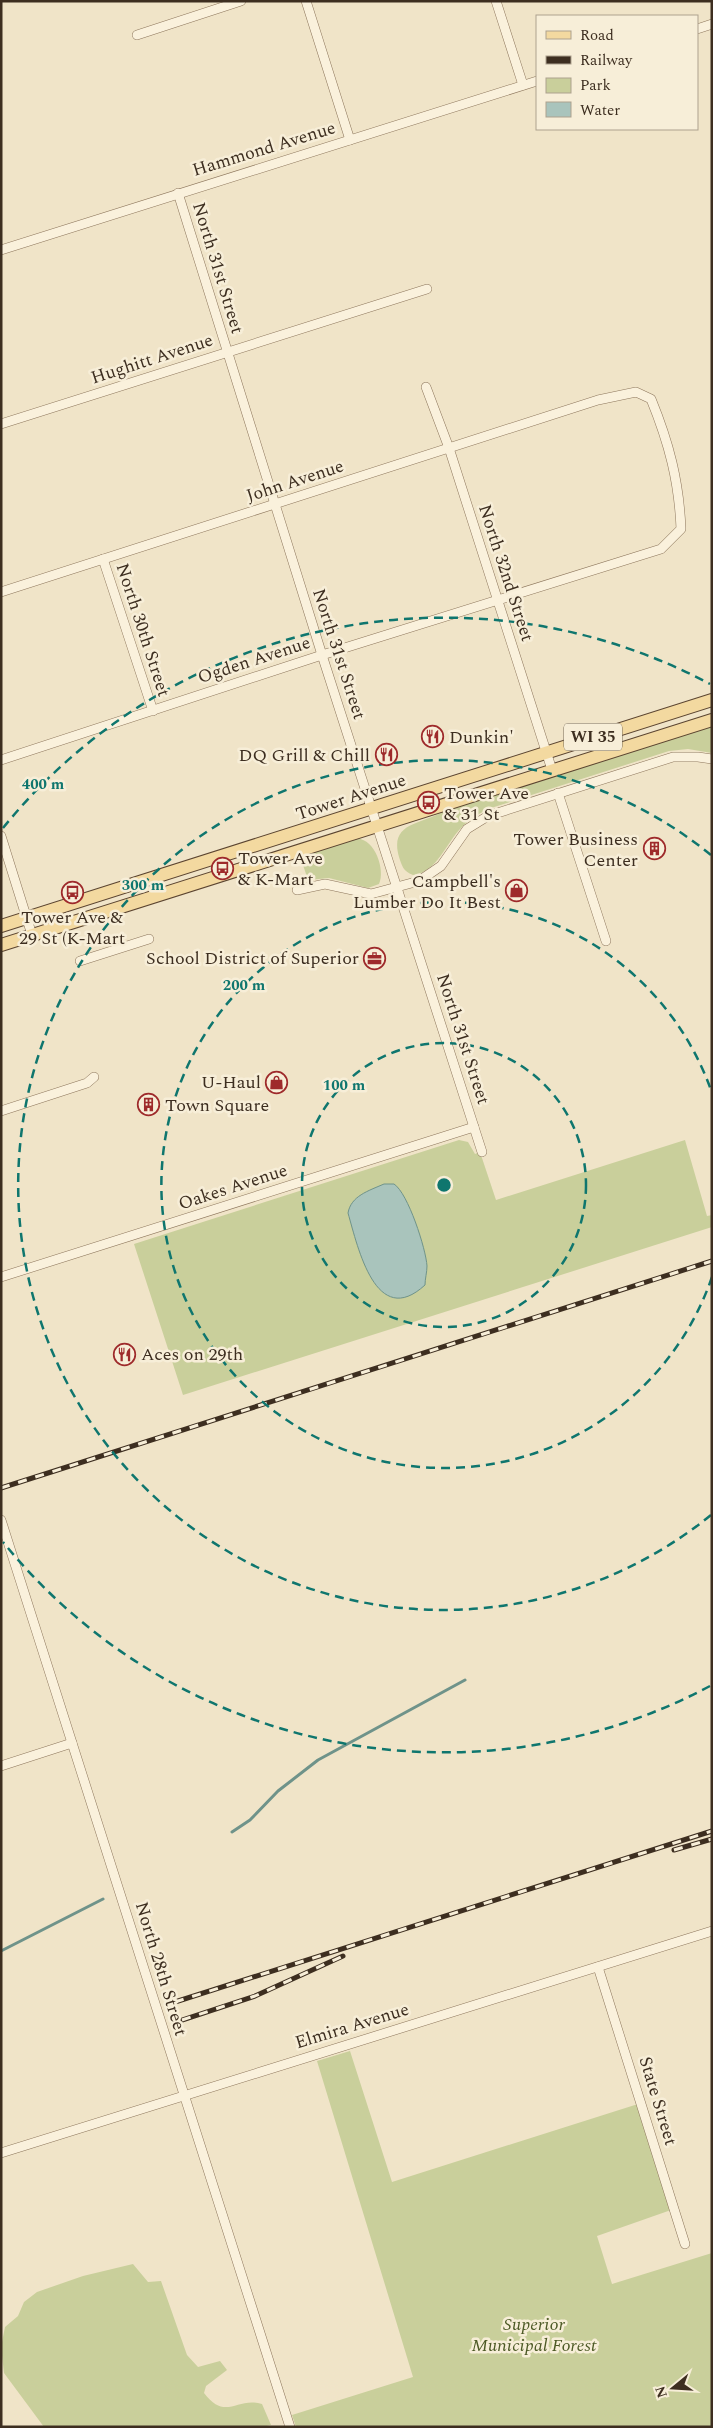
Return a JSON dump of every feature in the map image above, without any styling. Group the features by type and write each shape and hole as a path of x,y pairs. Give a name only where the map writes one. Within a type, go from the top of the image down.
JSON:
{"main road":[{"name":"Tower Avenue","path":"1,926 712,700"},
{"name":"Tower Avenue","path":"1,945 712,720"}],"street":[{"path":"137,34 241,1"},
{"path":"306,1 350,140"},
{"path":"496,1 523,85"},
{"path":"698,29 712,24"},
{"name":"Hammond Avenue","path":"1,250 536,81"},
{"name":"North 31st Street","path":"178,193 322,655 373,808 482,1152"},
{"name":"Hughitt Avenue","path":"1,424 427,289"},
{"name":"North 32nd Street","path":"426,387 449,448 552,770"},
{"name":"John Avenue","path":"1,592 598,400 636,392 651,399 664,432 680,492 681,529 661,549"},
{"name":"Ogden Avenue","path":"1,760 322,655 661,549"},
{"name":"North 30th Street","path":"103,560 153,711"},
{"path":"297,890 325,884 367,894 397,888 419,881 433,873 462,834 481,819 673,757 692,756 712,759"},
{"path":"558,793 606,941"},
{"path":"1,836 32,935"},
{"path":"80,961 149,939"},
{"path":"1,1111 87,1083 94,1077"},
{"name":"Oakes Avenue","path":"1,1278 474,1127"},
{"name":"North 28th Street","path":"1,1520 290,2427"},
{"path":"1,1766 72,1743"},
{"name":"Elmira Avenue","path":"1,2153 712,1931"},
{"name":"State Street","path":"598,1967 685,2244"}],"green space":[{"path":"712,724 712,753 688,749 669,751 488,809 465,824 456,833 441,856 422,873 413,875 402,866 397,846 399,837 409,826 417,822 444,811"},
{"path":"355,839 362,839 368,843 377,855 381,871 379,884 368,888 329,878 308,880 300,856"},
{"path":"459,1140 468,1142 475,1154 480,1152 496,1200 685,1140 707,1216 712,1215 712,1227 183,1395 134,1244"},
{"name":"Superior Municipal Forest","path":"350,2051 392,2182 638,2104 671,2210 597,2236 612,2284 712,2253 712,2427 296,2427 292,2415 413,2377 317,2061"},
{"path":"133,2264 148,2282 161,2281 187,2355 198,2367 220,2361 227,2370 206,2386 204,2393 219,2406 225,2407 253,2402 262,2404 271,2425 262,2427 44,2427 4,2373 1,2347 5,2327 18,2316 24,2302 37,2292 83,2276"}],"water":[{"path":"384,1184 394,1184 405,1198 420,1235 426,1258 425,1285 408,1296 394,1298 382,1291 372,1279 357,1245 348,1213 356,1198"}],"waterway":[{"path":"232,1832 250,1820 278,1791 318,1760 465,1680"},
{"path":"1,1951 103,1899"}],"railway":[{"path":"1,1488 712,1261"},
{"path":"175,2002 712,1831"},
{"path":"674,1850 712,1839"},
{"path":"182,2020 255,1996 343,1956"}],"place":[{"name":"Dunkin'","path":"433,737"},
{"name":"DQ Grill & Chill","path":"386,755"},
{"name":"Tower Ave & 31 St","path":"428,803"},
{"name":"Tower Business Center","path":"654,849"},
{"name":"Tower Ave & K-Mart","path":"222,868"},
{"name":"Campbell's Lumber Do It Best","path":"517,891"},
{"name":"Tower Ave & 29 St (K-Mart","path":"72,892"},
{"name":"School District of Superior","path":"375,958"},
{"name":"U-Haul","path":"277,1082"},
{"name":"Town Square","path":"149,1105"},
{"name":"Aces on 29th","path":"125,1354"}]}
